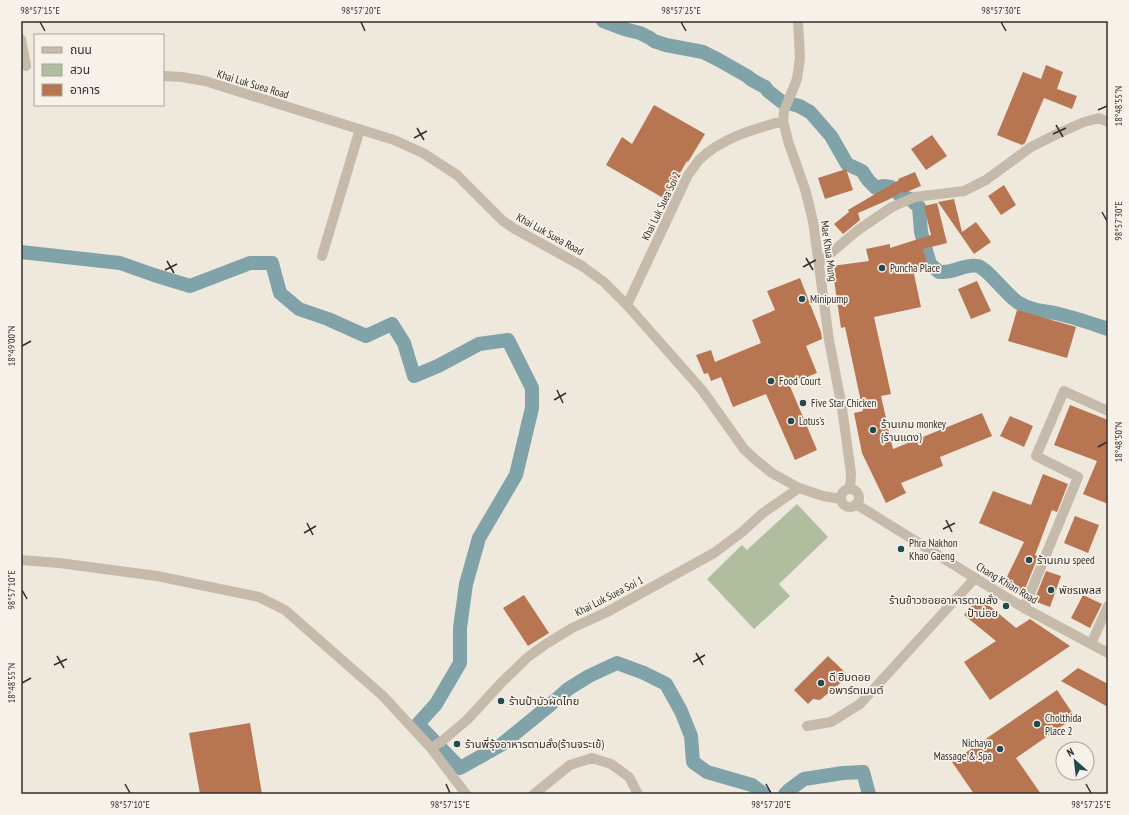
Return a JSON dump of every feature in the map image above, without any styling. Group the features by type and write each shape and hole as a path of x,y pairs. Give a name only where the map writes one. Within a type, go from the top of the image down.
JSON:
{"street":[{"name":"Mae Khua Mung","path":"798,21 800,58 797,79 784,112 783,121 813,221 828,340 842,408 851,473 850,489"},
{"path":"21,39 27,66"},
{"name":"Khai Luk Suea Road","path":"164,76 182,77 204,81 394,140 423,153 457,175 503,221 582,266 604,282 627,305 702,390 744,449 757,461 772,473 799,488 823,496 841,499"},
{"path":"819,263 858,230 892,207 915,197 964,191 986,180 1031,147 1059,133 1084,122 1099,118 1108,122"},
{"name":"Khai Luk Suea Soi 2","path":"627,305 688,175 699,161 712,149 730,139 783,121"},
{"path":"322,256 360,129"},
{"path":"1024,608 1078,477 1036,456 1064,391 1108,411"},
{"name":"Khai Luk Suea Soi 1","path":"431,748 442,741 467,720 528,657 546,644 572,628 607,612 714,553 742,532 763,513 799,488"},
{"path":"850,489 855,491 858,496 858,502 853,506 844,505 841,499 843,493 850,489"},
{"name":"Chang Khian Road","path":"856,504 1024,608 1108,653"},
{"path":"21,560 59,563 156,576 259,597 285,610 383,696 431,748 466,794"},
{"path":"807,726 831,722 860,704 975,578"},
{"path":"1091,644 1108,606"},
{"path":"534,794 570,765 592,758 611,764 629,777 638,794"}],"green space":[{"path":"797,504 828,537 779,584 790,596 754,629 707,579 742,545 747,550"}],"building":[{"path":"1046,65 1063,72 1057,89 1077,96 1072,109 1044,98 1025,143 1022,145 997,135 1023,72 1041,79"},
{"path":"654,105 705,134 665,199 606,165 622,137 632,144"},
{"path":"932,135 947,156 926,170 911,149"},
{"path":"846,169 853,190 825,199 818,178"},
{"path":"915,172 921,186 904,193 903,191 888,200 858,213 860,220 843,234 834,224 849,212 848,210 899,180 898,179"},
{"path":"1004,185 1016,205 1001,215 988,196"},
{"path":"954,199 962,232 976,222 991,242 974,254 938,202"},
{"path":"937,203 947,243 923,249 929,269 914,274 921,307 874,317 891,394 881,396 893,449 982,413 992,436 940,457 943,466 901,483 906,493 886,503 862,453 854,413 863,411 845,327 841,328 832,266 869,261 866,249 890,244 890,248 931,235 924,206"},
{"path":"800,278 821,332 822,339 806,346 817,373 789,384 817,450 795,460 766,394 733,407 721,377 711,381 708,373 704,374 696,355 711,350 715,362 761,343 752,320 775,310 767,291"},
{"path":"977,281 991,311 971,319 958,289"},
{"path":"1017,310 1076,327 1067,358 1008,341"},
{"path":"1070,405 1108,420 1108,504 1083,494 1097,461 1054,445"},
{"path":"1010,416 1033,426 1024,447 1000,436"},
{"path":"1043,474 1068,484 1057,512 1052,510 1035,555 1038,557 1022,596 1002,587 1024,542 979,523 993,491 1031,505"},
{"path":"1075,516 1099,525 1088,553 1064,543"},
{"name":"พัชรเพลส","path":"1046,571 1061,576 1050,607 1034,601"},
{"path":"524,595 549,633 528,646 503,608"},
{"path":"1083,595 1102,604 1090,628 1071,618"},
{"path":"979,597 1016,628 1030,619 1070,646 990,700 964,662 996,641 964,615"},
{"name":"ดี ฮิมดอย อพาร์ตเมนต์","path":"828,656 849,676 820,700 813,699 808,704 794,690"},
{"path":"1078,668 1108,684 1108,707 1061,681"},
{"path":"1057,690 1075,717 1016,758 1041,794 974,794 952,762"},
{"path":"250,723 262,794 200,794 189,733"}],"waterway":[{"path":"603,21 640,33 654,41 666,45 703,52 765,87 782,102"},
{"path":"792,104 810,112 831,136 847,164 862,171 876,188 883,186 891,187 901,196 910,199 919,207 921,232 930,264 939,272 950,271 968,266 978,266 987,272 1014,300 1027,307 1068,316 1108,329"},
{"path":"21,252 120,263 190,286 250,263 272,263 280,293 299,309 328,319 366,336 392,324 404,343 414,376 438,366 479,344 508,340 532,388 532,408 516,475 479,538 466,584 460,628 460,663 436,704 418,724 460,768 501,745 568,689 589,676 617,663 644,673 666,684 681,711 691,736 693,762 707,772 752,785 764,794"},
{"path":"785,794 804,779 843,773 863,772 869,794"}],"place":[{"name":"Puncha Place","path":"882,268"},
{"name":"Minipump","path":"802,299"},
{"name":"Food Court","path":"771,381"},
{"name":"Five Star Chicken","path":"803,403"},
{"name":"Lotus's","path":"791,421"},
{"name":"ร้านเกม monkey (ร้านแดง)","path":"873,430"},
{"name":"Phra Nakhon Khao Gaeng","path":"901,549"},
{"name":"ร้านเกม speed","path":"1029,560"},
{"name":"พัชรเพลส","path":"1051,590"},
{"name":"ร้านข้าวซอยอาหารตามสั่ง ป้าน่อย","path":"1006,606"},
{"name":"ดี ฮิมดอย อพาร์ตเมนต์","path":"821,683"},
{"name":"ร้านป้าบัวผัดไทย","path":"501,701"},
{"name":"Cholthida Place 2","path":"1037,724"},
{"name":"ร้านพี่รุ้งอาหารตามสั่ง(ร้านจระเข้)","path":"457,744"},
{"name":"Nichaya Massage & Spa","path":"1000,749"}]}
